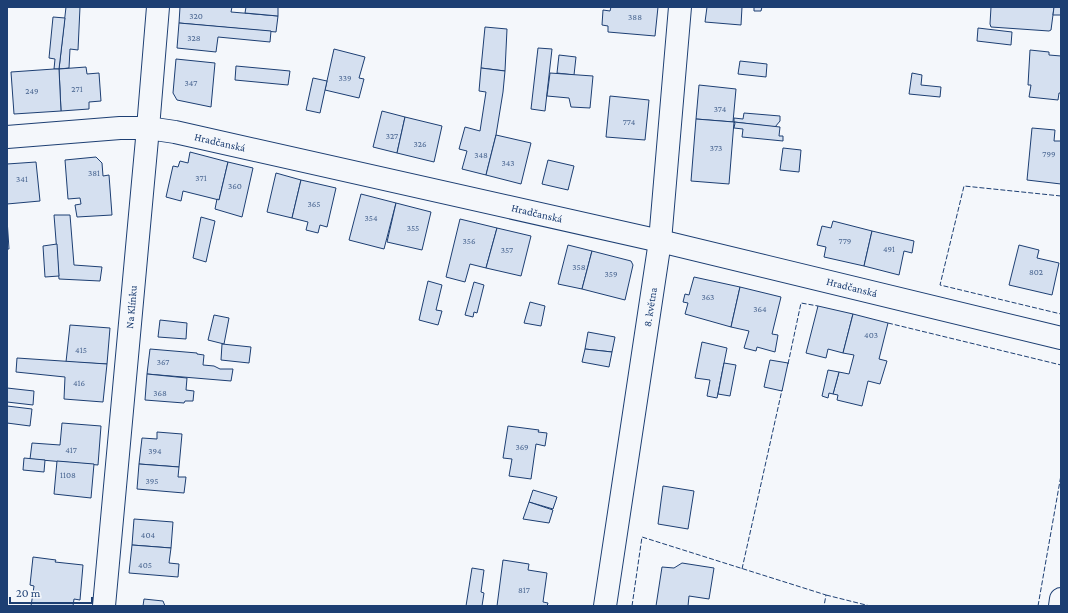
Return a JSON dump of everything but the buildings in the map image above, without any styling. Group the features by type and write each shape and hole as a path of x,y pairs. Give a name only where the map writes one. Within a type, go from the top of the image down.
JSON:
{"street":[{"name":"Na Klínku","path":"104,606 158,7"},
{"name":"8. května","path":"605,606 660,240 680,7"},
{"name":"Hradčanská","path":"7,137 120,128 148,128 175,132 660,240 1061,338"},
{"path":"1060,606 1061,598"}],"fence":[{"path":"1061,196 964,186 940,285 1061,314"},
{"path":"788,364 801,303 818,306"},
{"path":"888,323 1061,365"},
{"path":"742,569 782,390"},
{"path":"1038,606 1061,475"},
{"path":"632,606 642,537 826,595 824,606"},
{"path":"826,595 870,606"}]}
